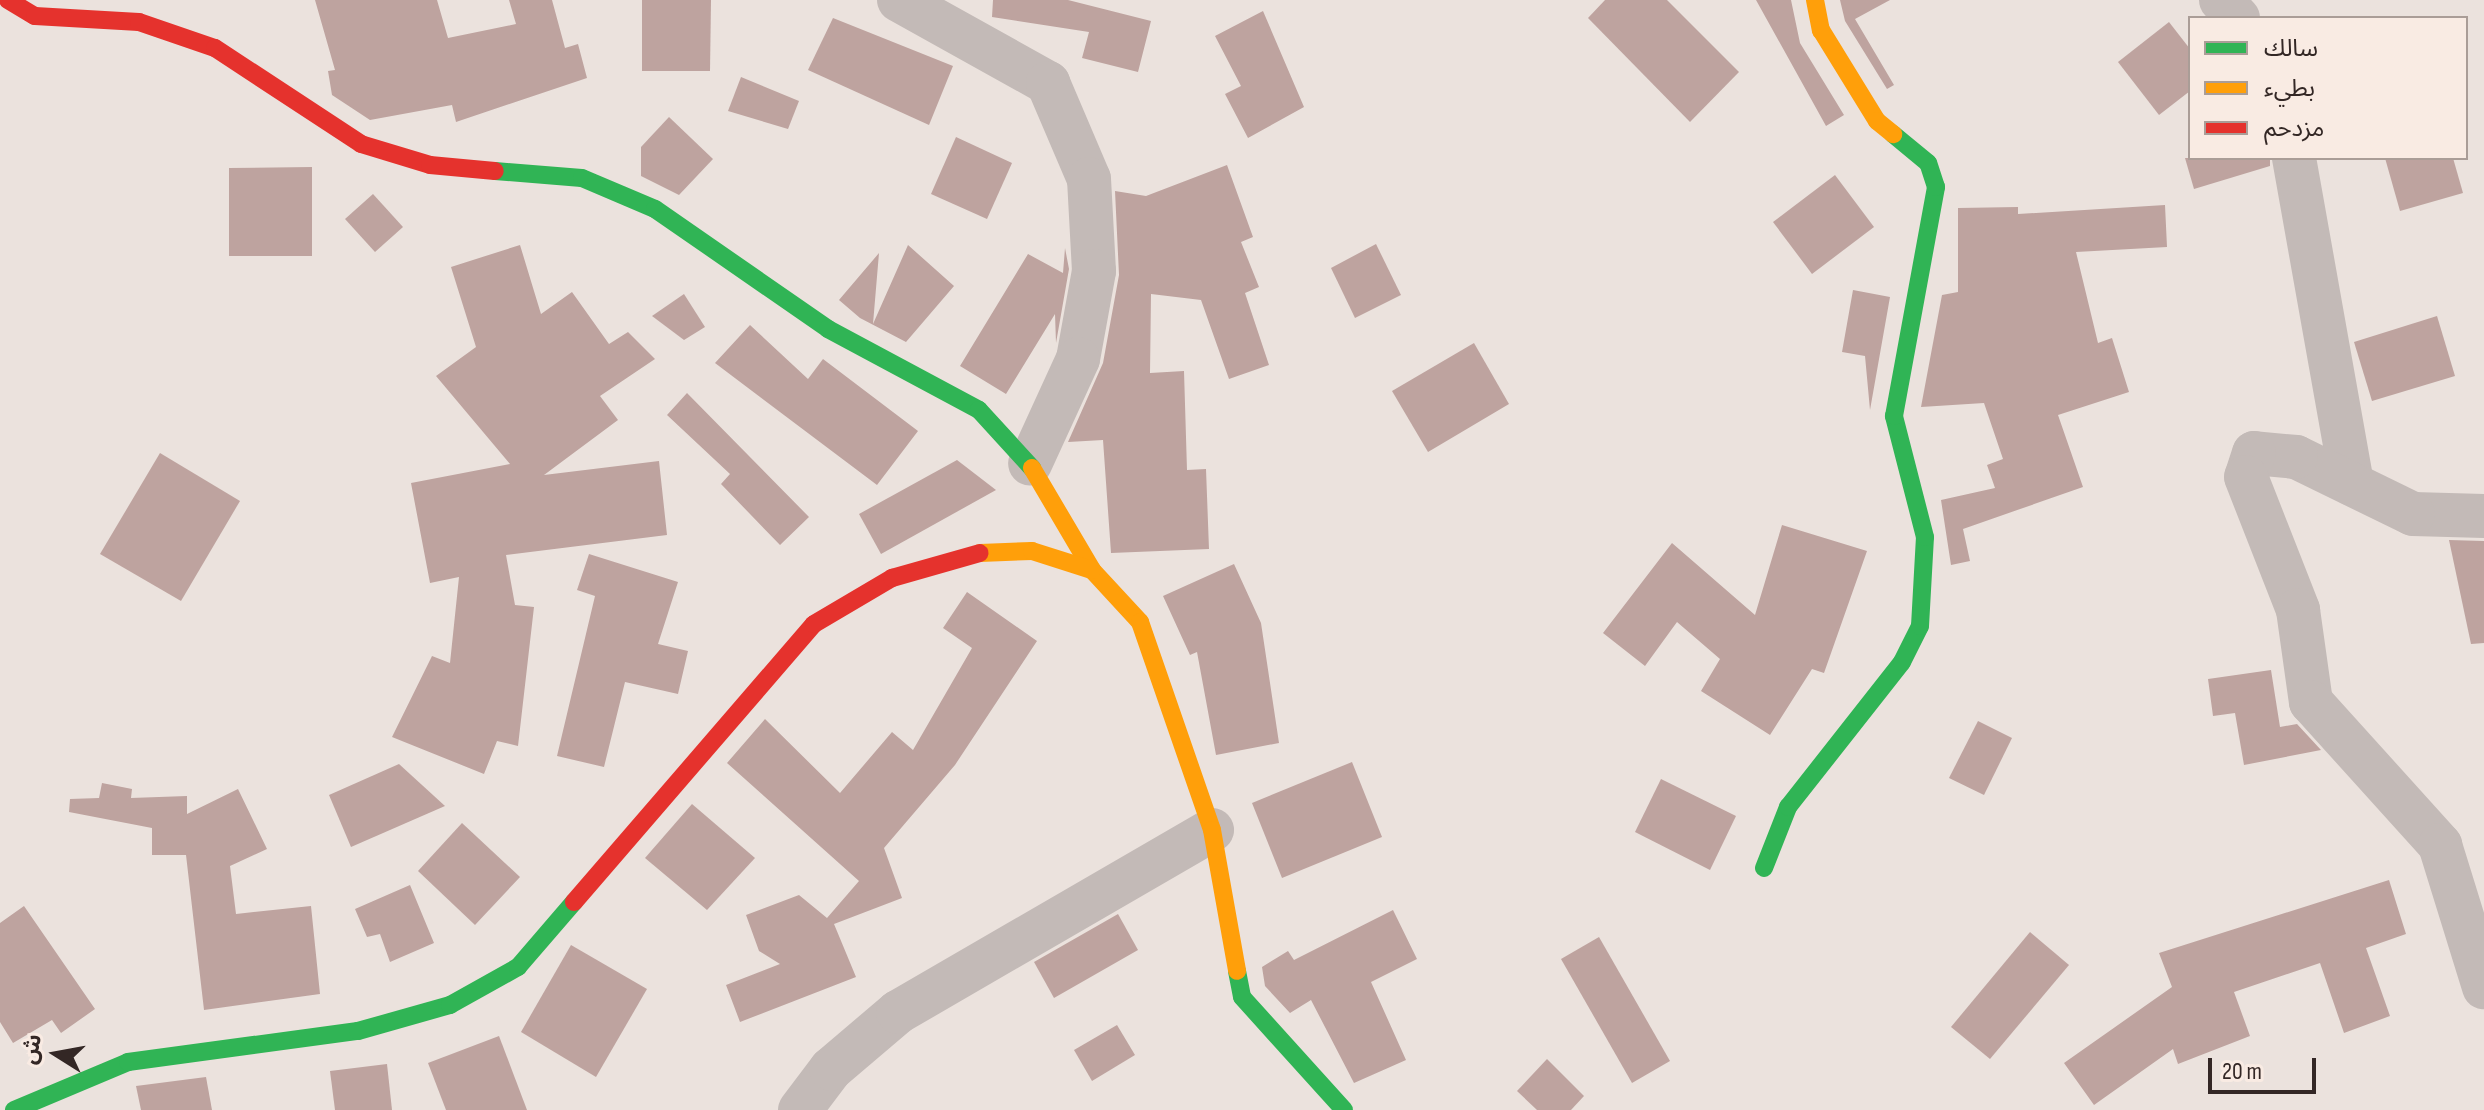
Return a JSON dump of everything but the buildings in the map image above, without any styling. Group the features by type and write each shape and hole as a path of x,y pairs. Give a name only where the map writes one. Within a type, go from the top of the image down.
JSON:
{"street":[{"path":"8,0 35,16 142,11 215,48 361,144 430,165 582,178 655,209 828,329 979,410 1030,464 1092,570 1140,622 1212,830 1242,997 1344,1110"},
{"path":"899,0 1048,83 1089,179 1094,271 1078,359 1030,464"},
{"path":"1764,868 1788,807 1902,662 1920,626 1927,580 1925,537 1894,416 1936,187 1928,163 1877,121 1821,30 1815,0"},
{"path":"2221,0 2236,16"},
{"path":"2294,160 2352,484"},
{"path":"2484,516 2413,514 2296,457 2254,453 2246,477 2298,610 2311,702 2440,845 2484,987"},
{"path":"14,1110 128,1062 358,1031 450,1005 518,967 814,624 892,578 962,554 1032,551 1092,570"},
{"path":"800,1110 831,1069 898,1012 1212,830"}],"traffic: fast":[{"path":"1764,868 1788,807 1902,662 1920,626 1925,537 1894,416 1936,187 1928,163 1893,134"},
{"path":"495,171 582,178 655,209 828,329 979,410 1032,468"},
{"path":"14,1110 128,1062 358,1031 450,1005 518,967 574,902"},
{"path":"1237,971 1242,997 1344,1110"}],"traffic: slow":[{"path":"1815,0 1821,30 1877,121 1893,134"},
{"path":"1032,468 1092,570 1140,622 1212,830 1237,971"},
{"path":"980,553 1032,551 1092,570"}],"traffic: jam":[{"path":"8,0 35,16 139,22 215,48 361,144 430,165 495,171"},
{"path":"574,902 814,624 892,578 980,553"}]}
